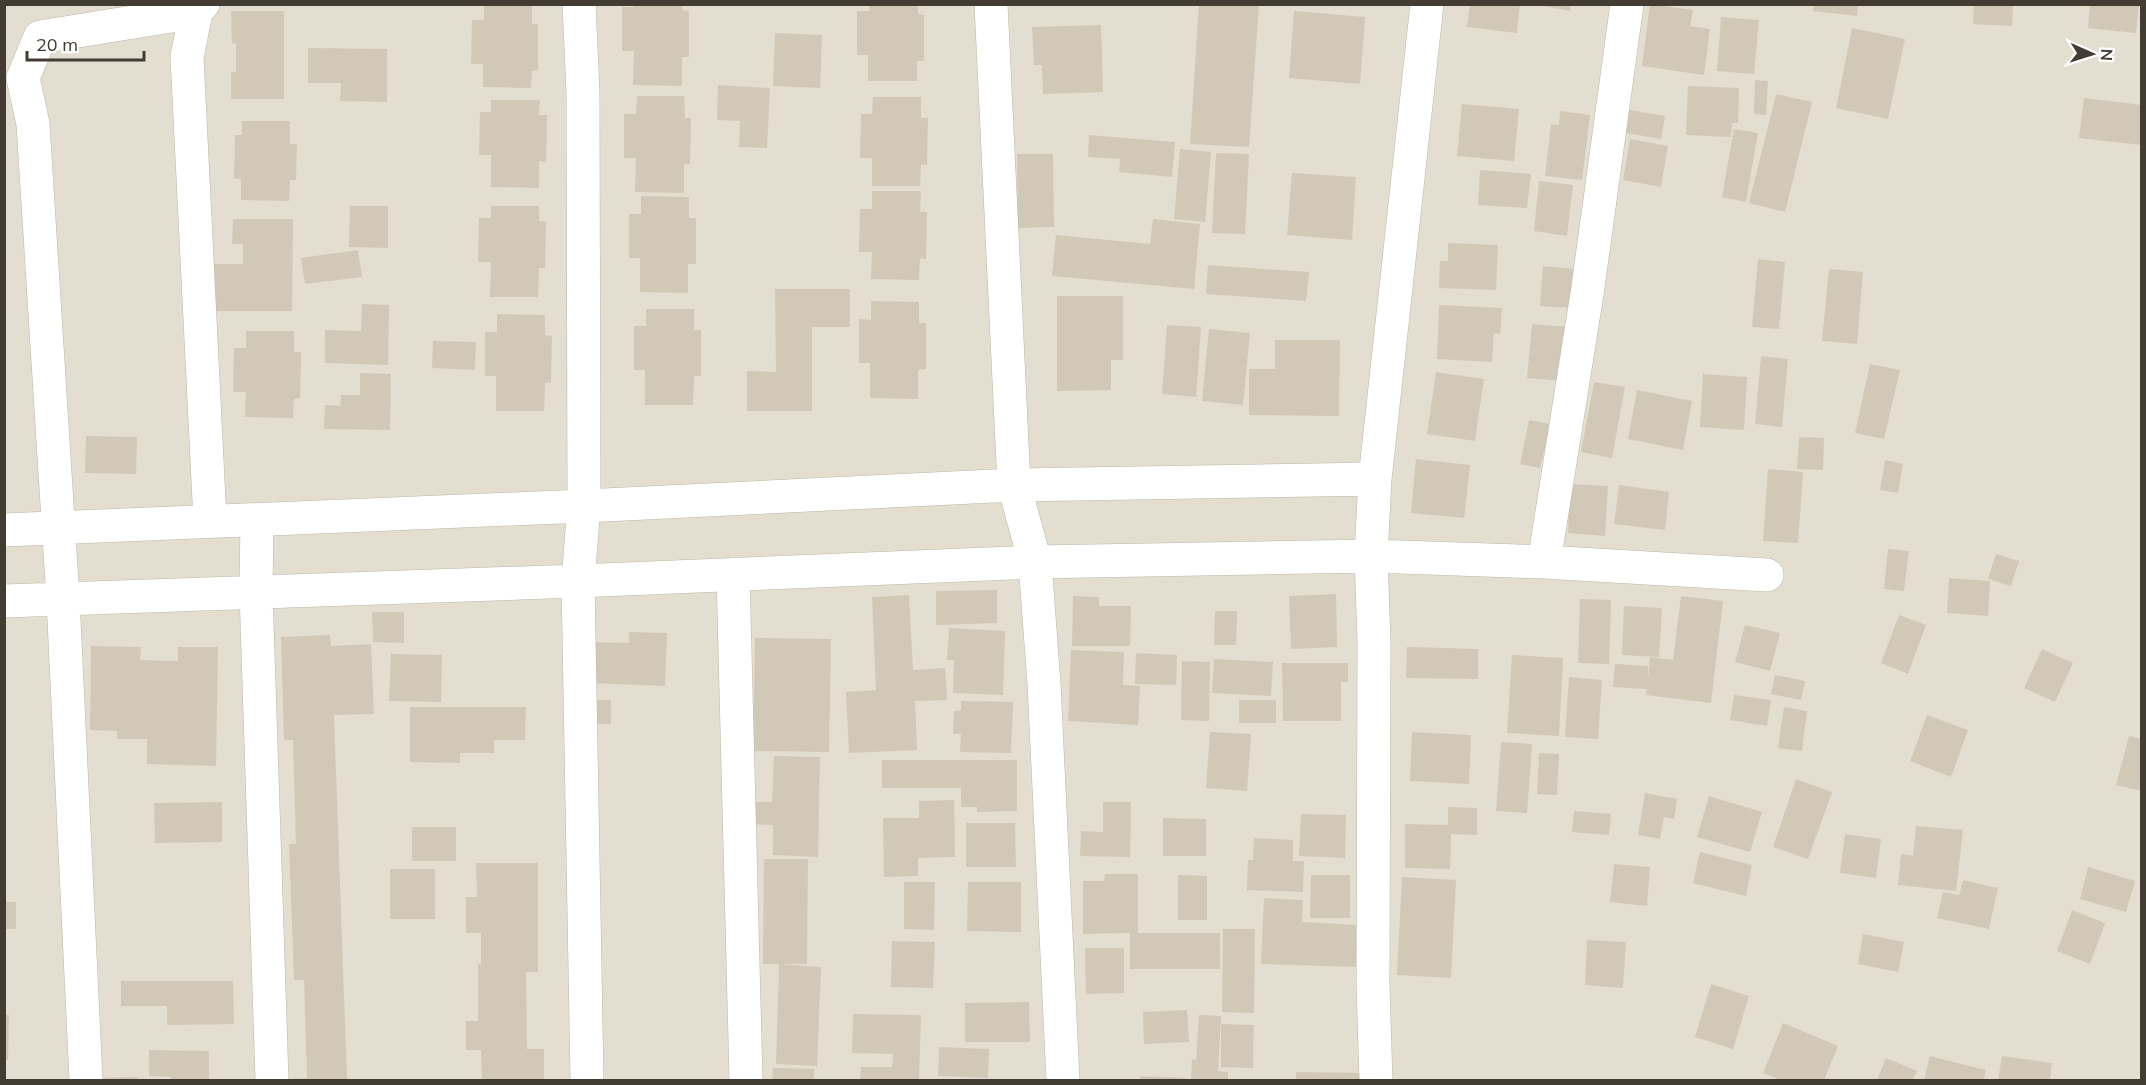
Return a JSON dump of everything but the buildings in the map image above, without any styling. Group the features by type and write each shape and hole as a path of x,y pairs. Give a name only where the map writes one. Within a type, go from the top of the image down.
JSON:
{"street":[{"path":"579,4 583,104 584,506 578,581 587,1080"},
{"path":"992,4 1014,484 1035,562 1044,684 1063,1080"},
{"path":"1376,1080 1373,986 1374,640 1371,556 1375,479 1427,4"},
{"path":"1544,562 1587,294 1627,4"},
{"path":"86,1080 63,599 33,124 23,78 40,37 200,8 187,57 210,521"},
{"path":"4,530 584,506 1014,484 1375,479"},
{"path":"257,520 256,592 272,1080"},
{"path":"4,601 1035,562 1371,556 1544,562 1767,574"},
{"path":"733,574 746,1080"}],"shaded area":[{"path":"5,5 2141,5 2141,1080 5,1080"}]}
